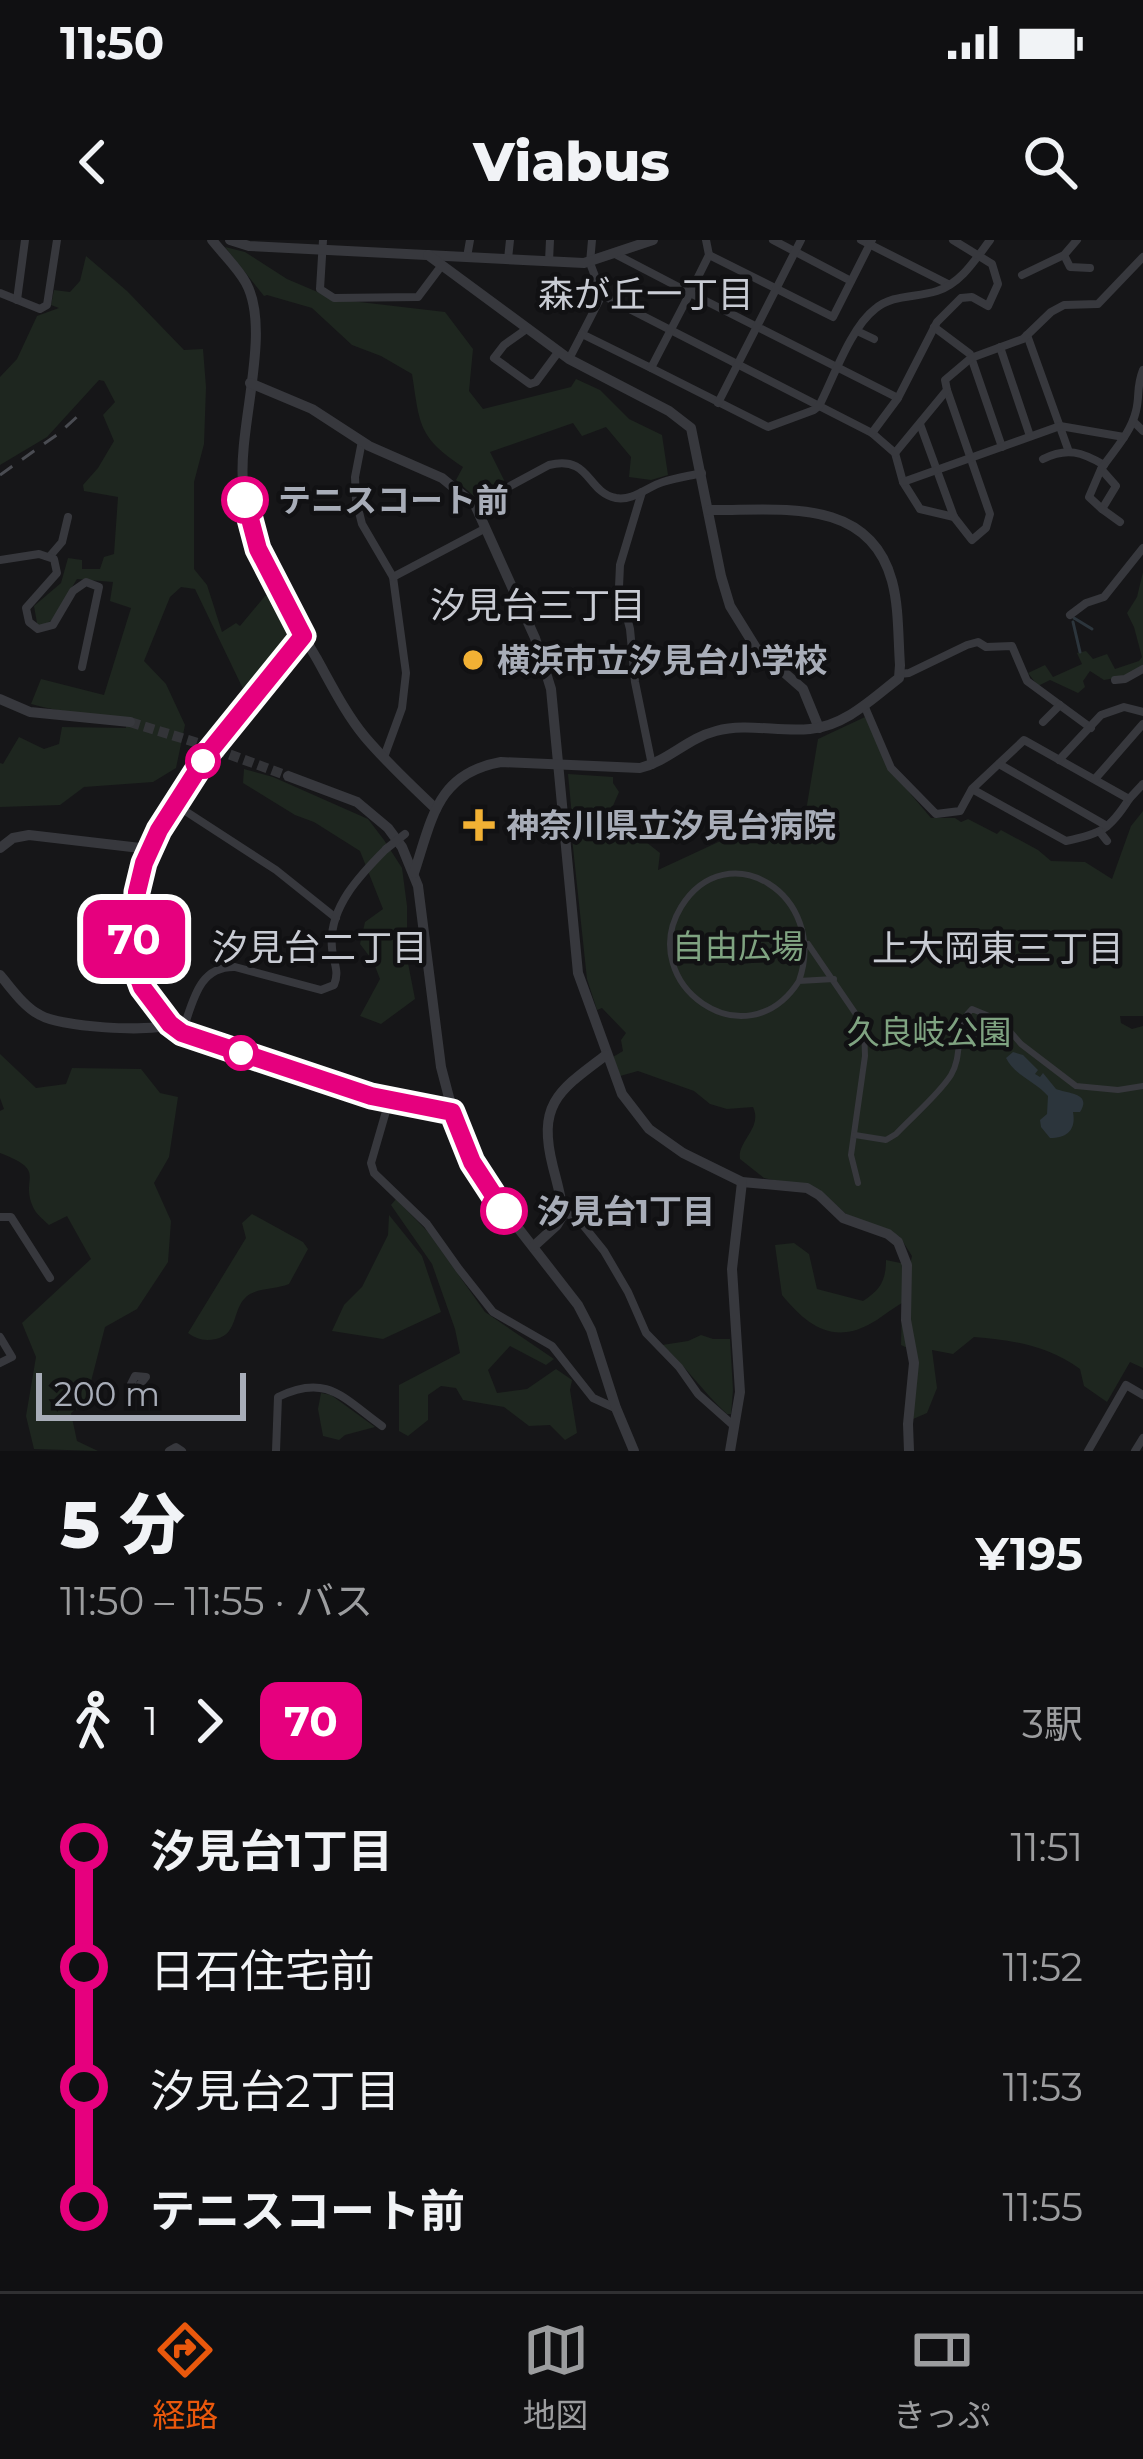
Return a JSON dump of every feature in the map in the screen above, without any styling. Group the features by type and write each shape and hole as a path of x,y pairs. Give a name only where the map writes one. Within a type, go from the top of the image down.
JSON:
{"street":[{"path":"16,300 25,240"},
{"path":"0,293 40,309 47,305 57,240"},
{"path":"212,240 243,277 253,302 256,329 242,446 246,506 258,549 354,722 436,809"},
{"path":"230,240 590,262 653,240"},
{"path":"426,240 427,255"},
{"path":"467,257 470,240"},
{"path":"508,259 510,240"},
{"path":"549,261 550,240"},
{"path":"592,240 590,262 602,295 872,433 895,453 903,482 920,509 954,517"},
{"path":"651,368 709,255 706,240"},
{"path":"772,240 851,281"},
{"path":"718,403 801,240"},
{"path":"872,433 898,398 934,327 961,298 972,297 988,306 998,284 992,264 952,240"},
{"path":"582,334 768,428 820,406 872,311 903,296 950,285 990,240"},
{"path":"1022,275 1064,256 1077,240"},
{"path":"709,255 833,317 868,242 950,285"},
{"path":"322,245 320,289 334,298 418,297 442,265"},
{"path":"615,254 898,398"},
{"path":"427,255 564,355 687,423 696,439 721,576 734,616 756,648 803,689 819,728"},
{"path":"1064,256 1070,267 1090,268"},
{"path":"919,422 954,517 972,540 983,532 990,514 945,380 971,358 1027,335 1064,305 1098,304 1143,257"},
{"path":"528,328 494,358 530,384 582,334 602,295"},
{"path":"934,327 971,358 1002,447"},
{"path":"857,331 874,339"},
{"path":"1027,335 1069,452"},
{"path":"1000,347 1030,436"},
{"path":"1120,522 1089,497 1102,467 1133,421 1143,370"},
{"path":"250,383 312,409 362,441 442,478 475,505 536,638 547,673 578,973 622,1094 650,1129 682,1153 742,1182 807,1188 843,1218 888,1234 902,1247 914,1370 909,1451"},
{"path":"895,453 947,390"},
{"path":"1133,421 1143,431"},
{"path":"903,482 1060,426 1124,437"},
{"path":"362,441 355,489 358,513 393,577 406,685 383,758"},
{"path":"1043,459 1058,452 1081,452 1102,467 1117,486 1102,509"},
{"path":"475,505 560,462 578,466 609,496 623,498 702,473"},
{"path":"642,492 620,565 619,587 652,765"},
{"path":"709,510 812,512 863,532 890,575 900,674"},
{"path":"50,556 62,542 68,517"},
{"path":"393,577 486,528"},
{"path":"1070,615 1104,597 1143,548"},
{"path":"0,560 39,554 55,562 57,573 29,603 26,616 33,626 53,625 79,585 86,582 99,587 82,667"},
{"path":"303,636 216,742 149,849 137,892 134,965 142,987 182,1033 388,1101 452,1112"},
{"path":"414,873 436,809 451,784 481,766 502,762 632,769 652,765 715,731 819,728 842,720 900,674 978,642 986,647 1012,646 1027,681 1091,728"},
{"path":"1114,680 1143,669"},
{"path":"0,699 30,712 130,722"},
{"path":"864,705 891,768 936,814 960,811 972,789 1024,740 1129,799"},
{"path":"1043,722 1060,705"},
{"path":"1059,760 1101,715 1124,707 1143,712"},
{"path":"1095,779 1140,730"},
{"path":"999,764 1104,830 1107,842"},
{"path":"288,776 340,794 373,813 402,847 414,873 441,1067 452,1112 480,1176 578,1305 634,1451"},
{"path":"972,789 1066,841 1104,830 1143,784"},
{"path":"176,805 276,870 336,918"},
{"path":"182,1033 200,985 220,968 235,967 321,991 330,988 338,975 331,946 336,918 356,882 405,834"},
{"path":"0,848 13,838 29,835 149,849"},
{"path":"806,941 799,981 767,1011 747,1016 718,1013 698,1000 682,985 672,959 671,934 679,910 692,892 711,880 733,875 760,880 785,895 806,941 864,1026 865,1055 851,1155 858,1184"},
{"path":"0,975 27,1006 50,1020 149,1029 170,1024"},
{"path":"799,981 834,980"},
{"path":"855,1136 886,1140 896,1134 953,1072 962,1023 972,1009 1001,1021 1021,1044 1076,1085 1118,1090 1143,1086"},
{"path":"534,1246 557,1225 563,1210 547,1145 548,1115 558,1095 606,1055"},
{"path":"388,1101 371,1163 374,1173 428,1224 494,1312 552,1346 593,1398 616,1408"},
{"path":"730,1451 739,1373 732,1268 742,1182"},
{"path":"563,1210 604,1250 646,1333 680,1367 698,1394 736,1427"},
{"path":"0,1217 10,1217 50,1278"},
{"path":"0,1337 12,1357 0,1363"},
{"path":"1088,1451 1126,1385 1143,1395"},
{"path":"276,1451 276,1401 310,1386 334,1392 382,1426"},
{"path":"1136,1451 1143,1438"},
{"path":"169,1451 176,1447 182,1451"}],"green space":[{"path":"225,247 245,252 287,279 334,299 445,312 473,349 469,391 483,409 571,387 576,379 600,390 629,419 662,435 668,475 651,480 629,477 631,457 606,427 582,436 573,423 490,452 505,482 477,499 456,480 463,467 429,438 412,374 352,345 312,308 264,296"},
{"path":"86,256 184,350 203,349 204,444 194,482 194,569 207,585 222,632 236,623 240,626 265,596 273,594 295,635 246,695 195,589 181,587 170,597 144,661 166,684 185,725 176,768 153,782 84,787 60,805 0,807 0,763 19,737 44,749 59,744 62,727 126,728 126,719 31,704 41,679 104,695 131,608 110,601 113,582 77,579 52,620 38,629 34,606 61,583 68,558 82,560 82,569 100,569 104,557 114,554 118,497 84,491 83,485 114,441 103,415 115,402 104,381 99,380 47,437 0,465 0,377 17,359 37,316 59,308 51,305 54,290 70,292 80,281"},
{"path":"1143,572 1143,667 1104,680 1090,671 1078,693 1050,680 1038,686 1028,673 1045,665 1053,677 1082,664 1077,653 1086,651 1093,659 1107,654 1115,669 1139,661 1142,657 1127,613"},
{"name":"久良岐公園","path":"865,717 898,779 931,818 968,819 997,834 1001,830 1051,861 1085,862 1112,879 1131,826 1143,811 1143,1016 1120,1016 1121,1023 1132,1029 1143,1026 1143,1368 1130,1362 1107,1402 1084,1386 1080,1369 1055,1355 1016,1342 974,1337 953,1354 932,1350 937,1388 927,1413 913,1419 916,1352 901,1345 902,1303 855,1330 820,1328 782,1295 775,1245 794,1243 809,1254 817,1289 863,1301 881,1284 886,1260 910,1265 912,1256 900,1237 846,1214 820,1190 764,1178 740,1159 755,1121 753,1107 727,1109 710,1104 694,1091 638,1071 620,1076 613,1057 623,1051 621,1040 626,1033 602,1008 597,1010 587,979 572,838 591,835 613,816 660,853 658,870 774,812 802,815 818,739"},
{"path":"244,769 368,819 402,868 407,958 415,999 381,1024 360,1016 380,979 360,944 365,922 383,909 360,851 243,783"},
{"path":"568,774 613,777 619,792 612,808 593,826 573,827"},
{"path":"0,1054 36,1088 66,1084 72,1068 141,1069 160,1093 178,1097 169,1157 154,1183 171,1221 168,1262 137,1309 105,1327 86,1401 71,1413 77,1441 98,1451 34,1449 26,1416 36,1357 22,1323 91,1259 67,1216 49,1225 37,1214 30,1198 29,1171 0,1153 0,1111 4,1109"},
{"path":"396,1199 428,1232 485,1312 554,1359 546,1365 510,1346 488,1370 497,1393 527,1389 556,1369 572,1380 577,1433 565,1440 550,1425 529,1426 504,1407 463,1400 456,1388 441,1386 428,1395 428,1420 408,1436 399,1431 399,1385 460,1353 432,1264 391,1205"},
{"path":"252,1214 308,1249 289,1284 244,1299 224,1336 195,1337 188,1333 246,1238 242,1223"},
{"path":"389,1215 422,1256 441,1312 383,1339 332,1331 344,1305 362,1287 388,1235"},
{"path":"701,1335 730,1339 731,1414 662,1345"},
{"path":"321,1393 331,1395 375,1427 339,1440 323,1436 318,1409"}],"shaded area":[{"path":"1013,1052 1023,1055 1038,1070 1035,1074 1043,1073 1056,1089 1083,1101 1080,1112 1073,1112 1066,1134 1050,1138 1041,1127 1048,1096 1010,1064 1006,1058"}],"waterway":[{"path":"1074,618 1092,629"},
{"path":"1073,622 1080,652"}],"tunnel":[{"path":"130,722 288,776"}],"railway":[{"path":"0,475 79,415"}],"bus line":[{"name":"70","path":"245,500 258,549 303,636 209,752 149,849 137,892 133,954 137,976 170,1024 182,1033 388,1101 452,1112 472,1162 504,1211"}],"place":[{"name":"テニスコート前","path":"245,500"},
{"name":"横浜市立汐見台小学校","path":"473,660"},
{"name":"神奈川県立汐見台病院","path":"479,825"},
{"name":"汐見台1丁目","path":"504,1211"}],"district":[{"name":"森が丘一丁目","path":"646,294"},
{"name":"汐見台三丁目","path":"538,605"},
{"name":"汐見台二丁目","path":"320,947"},
{"name":"上大岡東三丁目","path":"998,948"}],"park label":[{"name":"自由広場","path":"738,946"}]}
